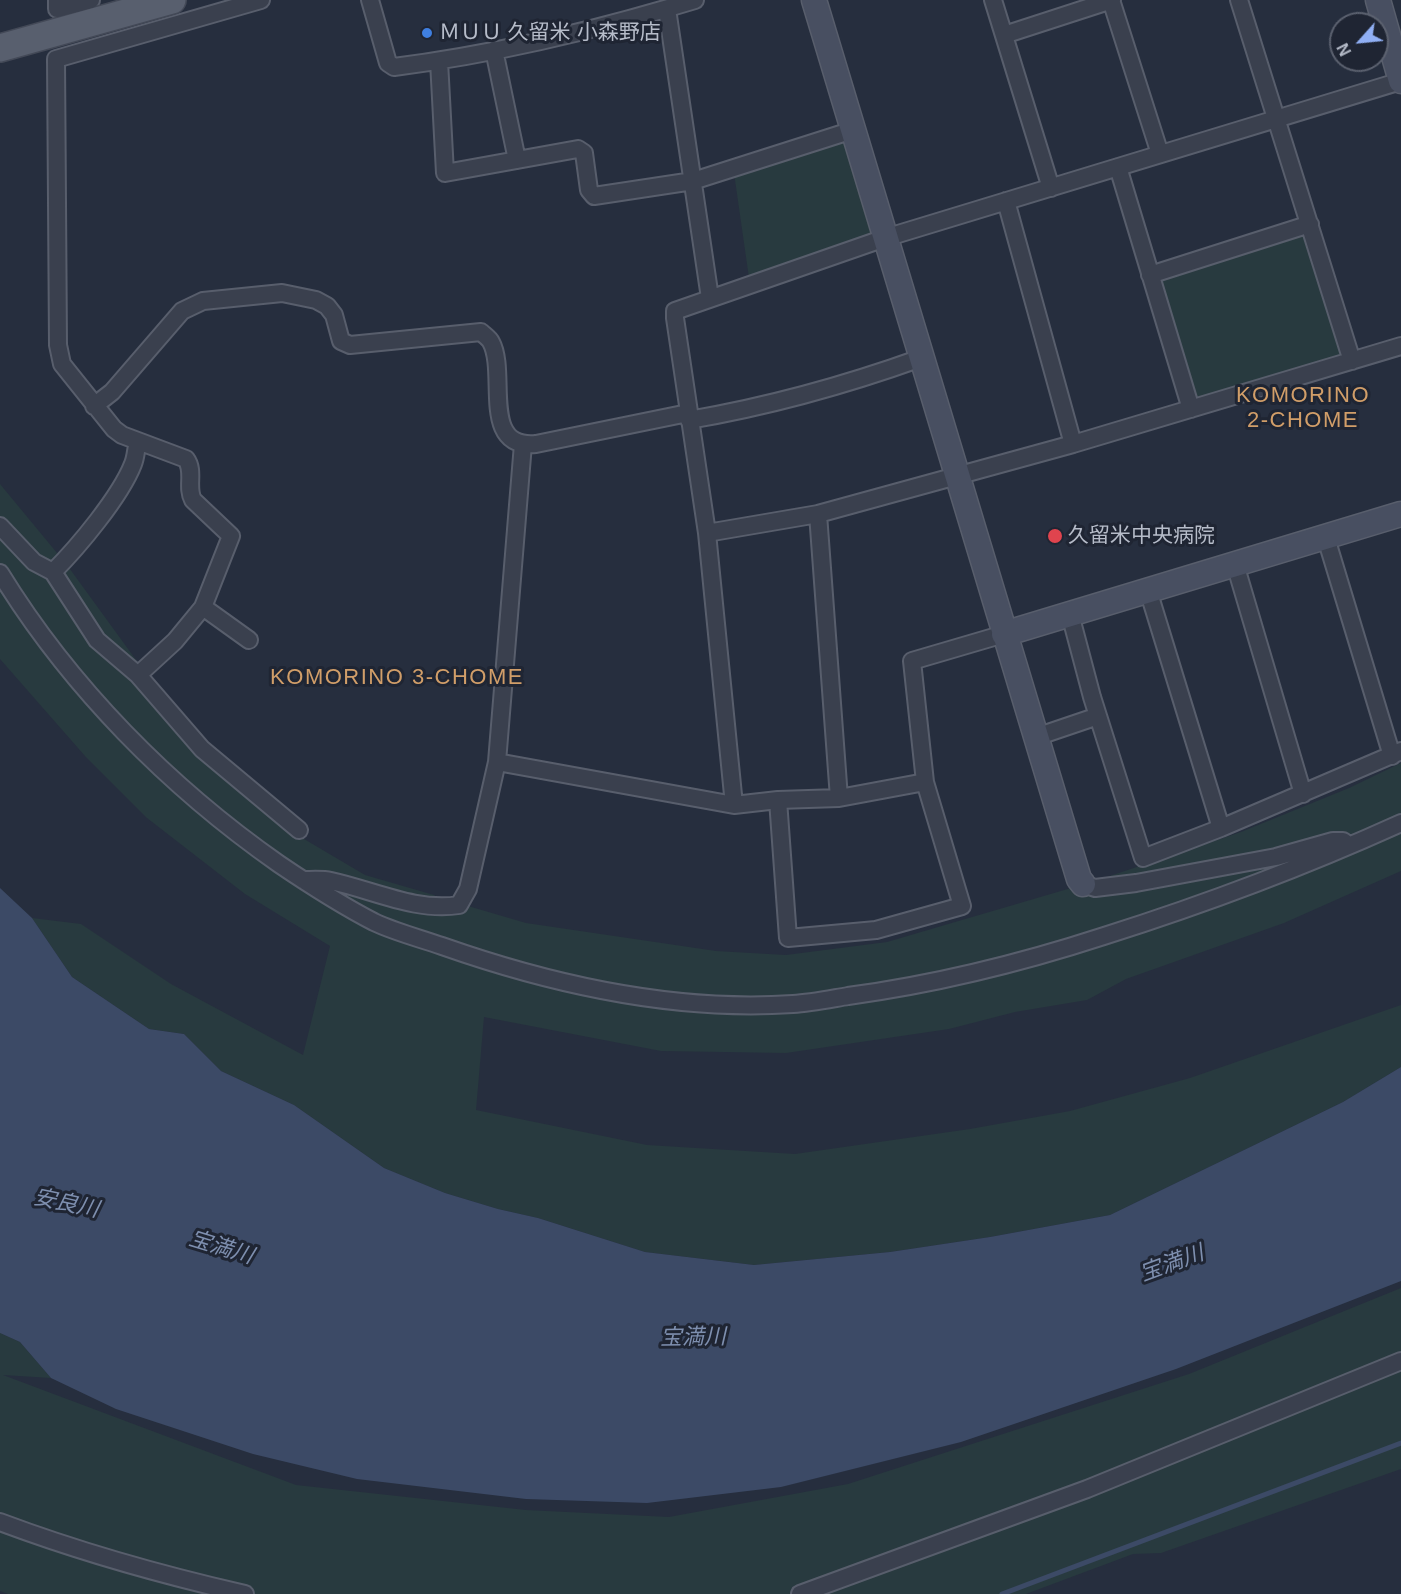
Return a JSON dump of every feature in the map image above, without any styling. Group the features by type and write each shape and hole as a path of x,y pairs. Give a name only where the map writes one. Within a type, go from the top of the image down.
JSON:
{"main road":[{"path":"0,48 172,0"}],"street":[{"path":"57,0 57,9 91,0"},
{"path":"138,675 175,641 203,607 231,536 190,495 190,465 186,459 122,435 114,429 62,364 58,345 56,59 261,0"},
{"path":"370,0 388,63 394,67 494,50 652,14 695,0"},
{"path":"814,0 1079,879 1083,884 1095,888 1136,883 1276,857 1333,841 1343,841 1350,846"},
{"path":"993,0 1051,188"},
{"path":"1004,35 1112,0 1160,154"},
{"path":"1239,0 1352,362"},
{"path":"734,806 707,533 675,311 885,238 1401,81 1377,0"},
{"path":"667,9 711,298"},
{"path":"494,50 517,160"},
{"path":"439,61 445,173 578,149 584,153 589,190 594,196 693,181 853,130"},
{"path":"1118,167 1191,409"},
{"path":"1006,201 1073,444"},
{"path":"1150,275 1310,224"},
{"path":"94,406 112,392 182,310 203,301 282,293 316,300 327,306 334,315 341,340 350,345 481,332 490,340 495,355 501,423 506,434 516,442 523,444 537,444 689,417 745,410 806,396 921,358"},
{"path":"707,533 818,514 1073,444 1401,346"},
{"path":"53,572 70,555 115,495 133,463 138,441"},
{"path":"302,880 329,880 382,896 439,908 459,905 468,889 496,762 523,444"},
{"path":"818,514 839,798"},
{"path":"778,800 788,938 876,930 962,906 925,782 912,661 1401,514"},
{"path":"0,525 34,562 53,572 97,640 138,675 202,749 299,830"},
{"path":"1070,614 1098,716 1143,858 1221,828 1396,754 1326,538"},
{"path":"1235,564 1303,794"},
{"path":"0,573 23,611 54,652 140,747 224,822 335,902 378,924 472,957 559,981 646,998 715,1004 793,1004 952,980 1056,952 1246,888 1401,823"},
{"path":"1148,590 1221,828"},
{"path":"203,607 249,640"},
{"path":"1036,738 1098,716"},
{"path":"496,762 734,806 778,800 839,798 925,782"},
{"path":"800,1594 1087,1489 1401,1361"},
{"path":"0,1522 36,1536 170,1577 244,1594"}],"shaded area":[{"path":"850,137 879,236 749,278 734,173"},
{"path":"1304,230 1346,360 1194,405 1154,278"},
{"path":"0,484 67,565 139,664 128,677 199,753 299,836 365,875 434,895 455,912 468,906 526,923 716,951 786,955 887,942 1095,881 1241,832 1349,788 1401,763 1401,871 1284,923 1126,979 1087,1000 1015,1012 949,1029 786,1053 661,1051 484,1017 476,1110 647,1145 795,1154 970,1129 1070,1111 1190,1078 1401,1005 1401,1067 1343,1102 1110,1215 890,1252 754,1265 645,1252 538,1218 445,1193 384,1168 294,1105 221,1071 184,1034 149,1029 72,977 32,918 81,924 171,984 303,1055 330,946 245,894 147,818 85,756 0,659"},
{"path":"1401,1288 1401,1469 1161,1553 1133,1554 1026,1594 8,1594 0,1591 0,1333 20,1342 51,1378 3,1375 296,1485 526,1510 669,1517 848,1484 1189,1374"}],"water":[{"path":"0,888 32,918 72,977 149,1029 184,1034 221,1071 294,1105 384,1168 445,1193 538,1218 645,1252 754,1265 890,1252 1110,1215 1343,1102 1401,1067 1401,1281 1176,1369 961,1442 781,1487 647,1503 526,1499 357,1479 253,1454 116,1409 51,1378 20,1342 0,1333"}],"waterway":[{"path":"1002,1594 1401,1443"}],"place":[{"name":"ＭＵＵ 久留米 小森野店","path":"427,33"},
{"name":"久留米中央病院","path":"1055,536"}],"district":[{"name":"KOMORINO 2-CHOME","path":"1303,408"},
{"name":"KOMORINO 3-CHOME","path":"397,678"}],"water label":[{"name":"安良川","path":"66,1204"},
{"name":"宝満川","path":"221,1248"},
{"name":"宝満川","path":"1172,1264"},
{"name":"宝満川","path":"693,1338"}]}
